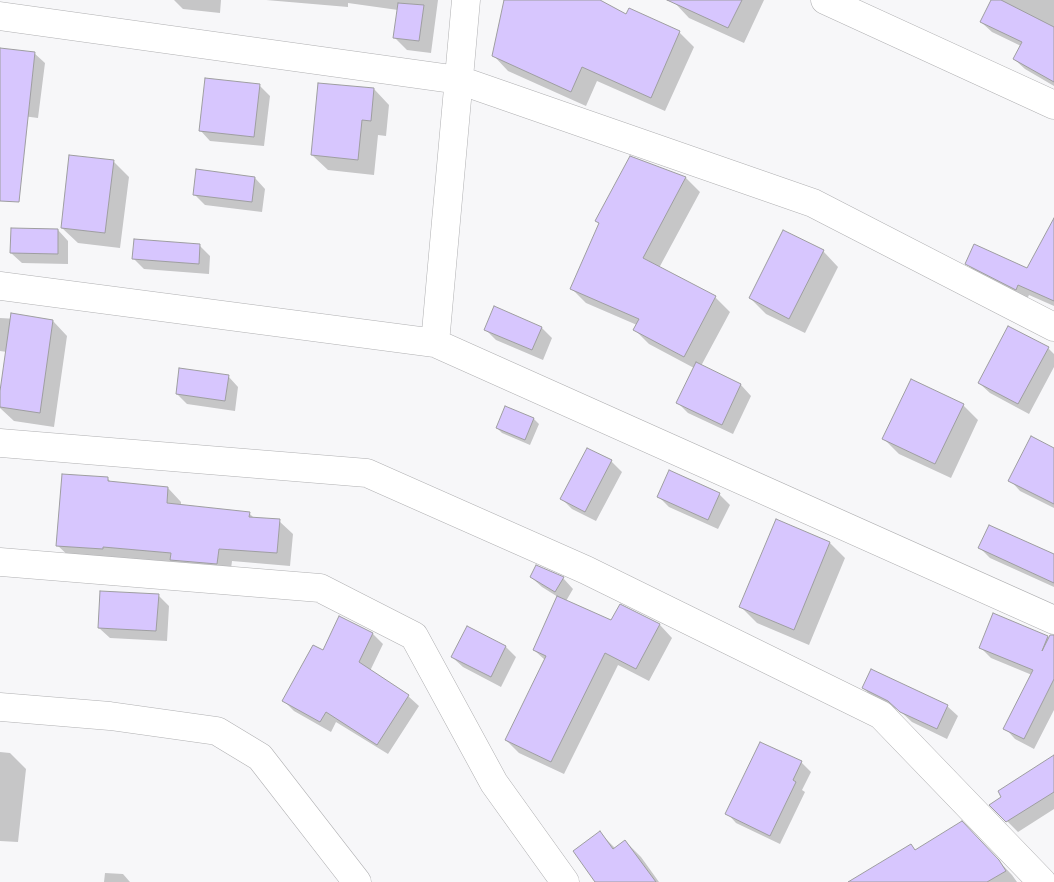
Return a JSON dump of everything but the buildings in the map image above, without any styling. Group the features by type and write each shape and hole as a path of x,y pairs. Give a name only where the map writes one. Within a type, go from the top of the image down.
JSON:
{"street":[{"path":"435,343 466,0"},
{"path":"825,0 1054,104"},
{"path":"0,16 459,80 813,203 1054,327"},
{"path":"0,286 435,343 1054,620"},
{"path":"0,443 367,474 586,570 881,715 1042,882"},
{"path":"0,562 320,588 414,636 494,783 565,882"},
{"path":"0,707 110,716 217,731 260,757 357,882"}]}
